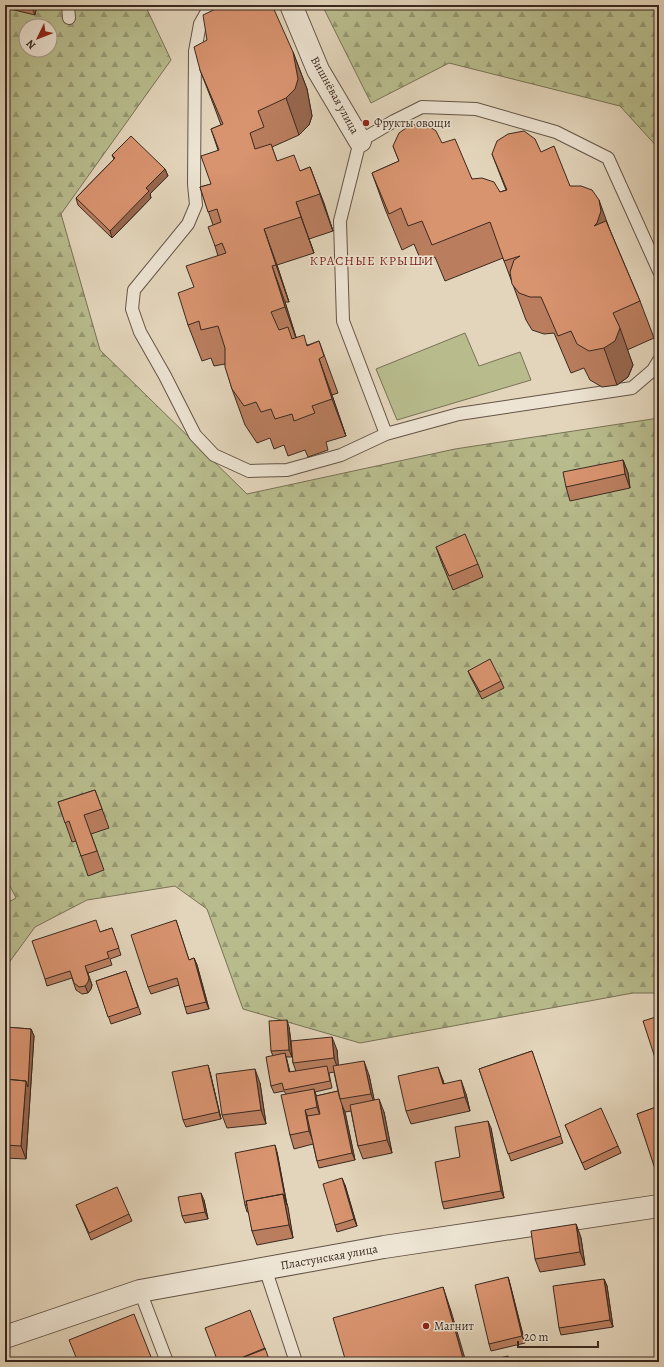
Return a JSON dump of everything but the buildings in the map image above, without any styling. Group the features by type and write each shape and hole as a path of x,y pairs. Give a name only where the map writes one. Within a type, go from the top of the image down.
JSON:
{"street":[{"name":"Вишнёвая улица","path":"292,5 318,70 360,141"},
{"name":"Пластунская улица","path":"5,1337 140,1291 384,1247 659,1206"}],"lane":[{"path":"68,5 69,18"},
{"path":"212,5 200,24 195,51 194,184 196,205 188,224 134,290 132,309 140,332 165,376 194,435 214,455 248,471 287,470 341,455 386,434 459,414 632,388 653,370 659,360"},
{"path":"386,434 343,321 340,221 360,141 422,107 476,109 556,132 608,158 659,271"},
{"path":"265,1268 296,1362"},
{"path":"140,1291 167,1362"}],"green space":[{"path":"5,5 145,5 171,60 61,214 100,350 247,494 455,449 659,418 659,993 633,993 360,1043 243,1009 207,909 175,886 87,900 35,927 5,968 5,904 16,898 5,876"},
{"path":"322,5 659,5 659,149 620,106 449,63 371,103"},
{"path":"465,333 479,366 520,352 531,380 397,420 376,369"}],"place":[{"name":"Фрукты овощи","path":"366,123"},
{"name":"Магнит","path":"426,1326"}],"district":[{"name":"КРАСНЫЕ КРЫШИ","path":"372,260"}]}
